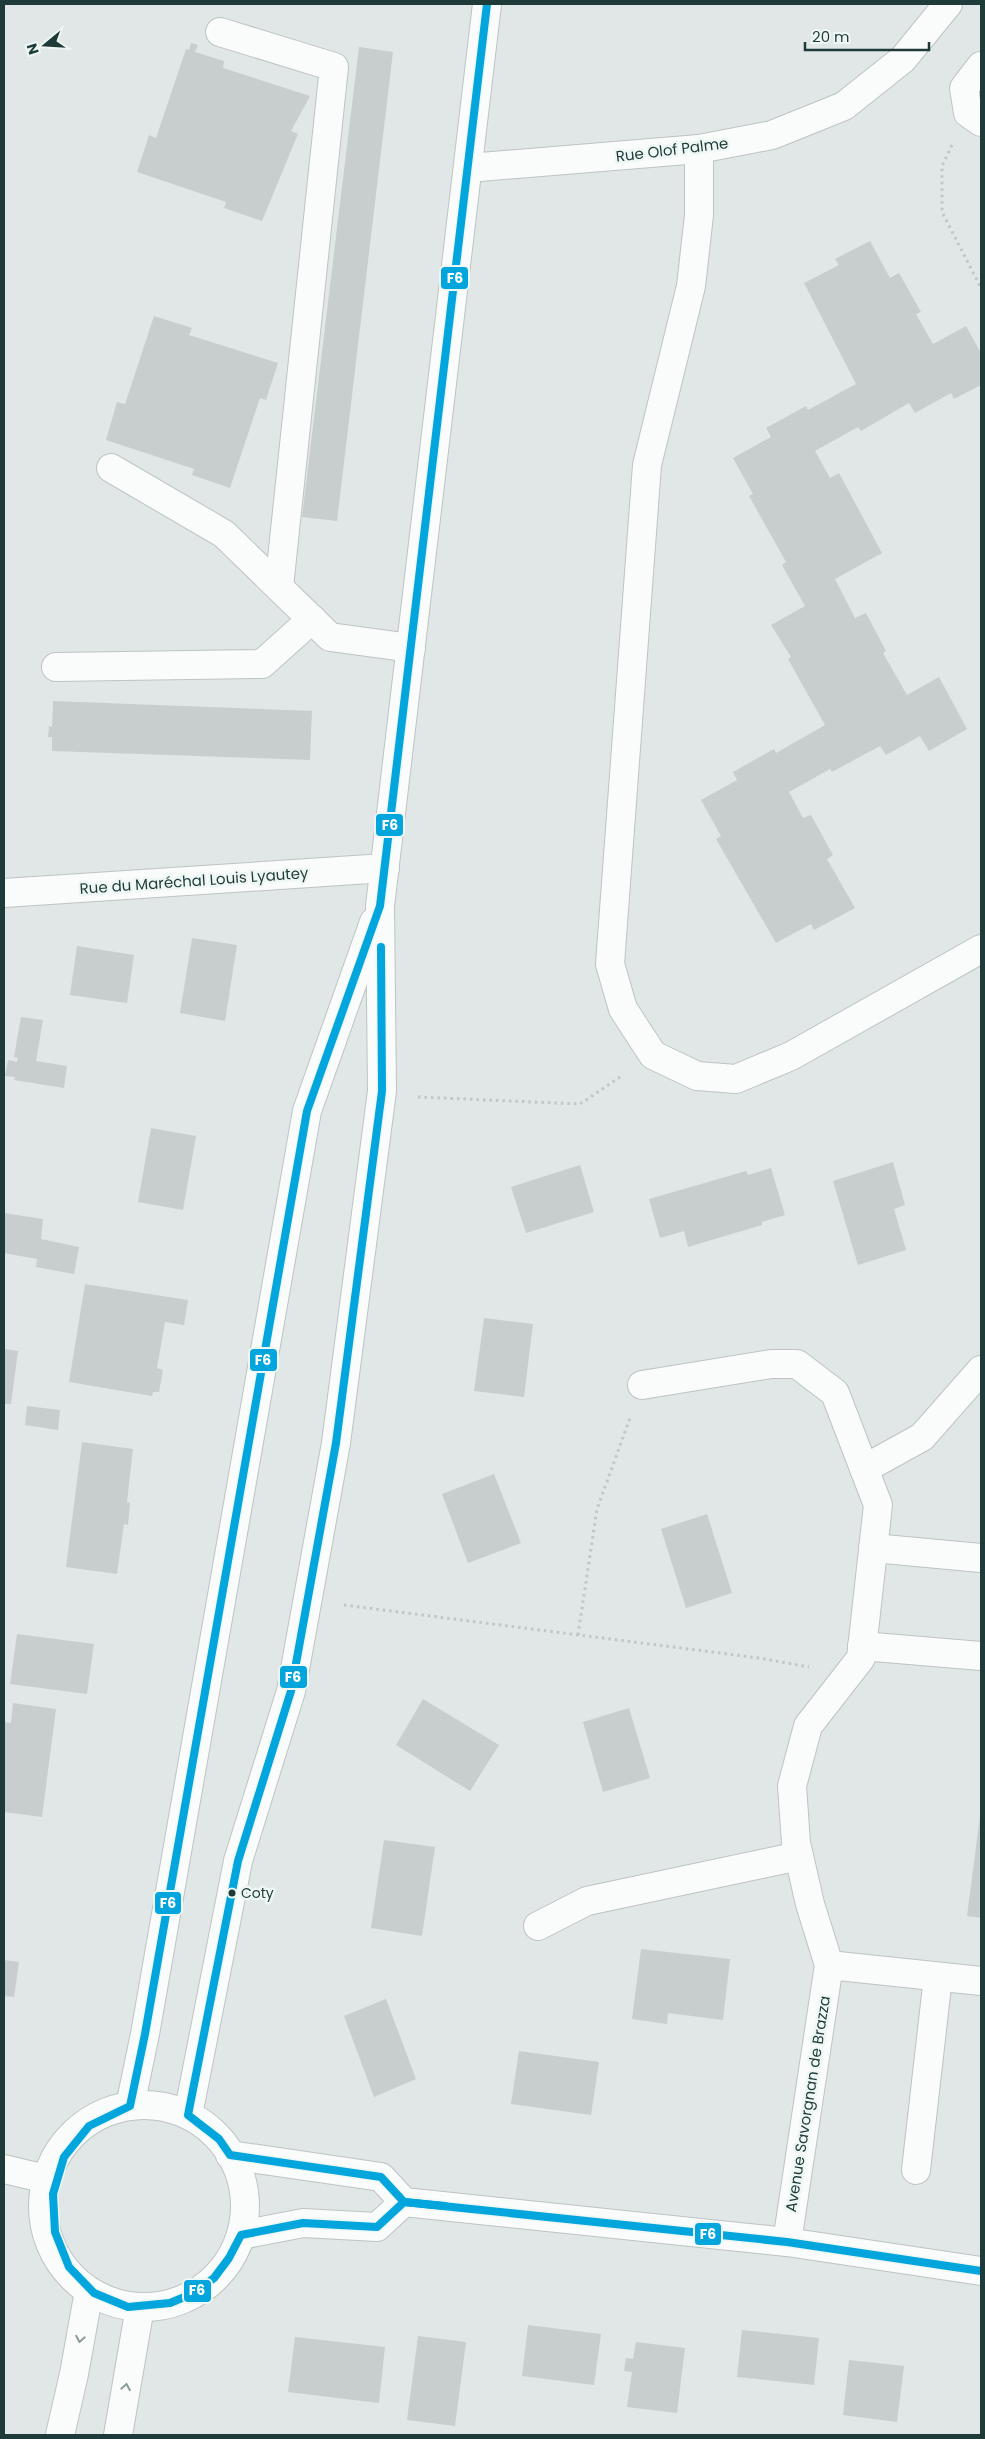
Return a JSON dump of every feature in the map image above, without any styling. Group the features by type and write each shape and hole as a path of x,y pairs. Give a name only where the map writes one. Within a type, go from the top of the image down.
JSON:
{"street":[{"path":"188,2115 238,1862 291,1691 336,1443 382,1092 380,906 487,4"},
{"name":"Rue Olof Palme","path":"468,168 699,149 772,135 844,106 903,59 948,4"},
{"path":"220,32 334,67 279,587"},
{"path":"975,118 964,88 981,66"},
{"path":"699,149 699,215 690,286 647,465 610,964 623,1009 653,1055 697,1076 736,1080 791,1056 981,949"},
{"path":"111,468 224,534 330,637 411,648"},
{"path":"56,667 262,664 312,619"},
{"name":"Rue du Maréchal Louis Lyautey","path":"4,893 385,868"},
{"path":"130,2106 145,2034 307,1111 380,906"},
{"name":"Avenue Savorgnan de Brazza","path":"642,1385 771,1364 797,1364 835,1393 878,1505 861,1658 808,1726 792,1786 796,1844 810,1904 829,1965 787,2242"},
{"path":"864,1469 922,1437 981,1370"},
{"path":"873,1548 981,1558"},
{"path":"862,1646 981,1656"},
{"path":"538,1926 587,1900 800,1856"},
{"path":"829,1965 981,1981"},
{"path":"916,2170 938,1977"},
{"path":"130,2106 159,2106 188,2115 219,2139 230,2155 243,2186 244,2219 232,2256 219,2274 203,2289 183,2300 162,2306 140,2307 113,2303 89,2291 72,2278 58,2261 49,2242 43,2221 46,2179 55,2157 74,2133 86,2123 107,2112 130,2106"},
{"path":"230,2155 381,2177 404,2202 787,2242 981,2271"},
{"path":"4,2168 46,2179"},
{"path":"240,2235 303,2223 377,2226 404,2202"},
{"path":"60,2435 74,2374 89,2291"},
{"path":"118,2435 140,2307"}],"path":[{"path":"975,118 942,166 942,212 981,288"},
{"path":"382,1092 419,1097 580,1104 653,1055"},
{"path":"578,1635 597,1509 642,1385"},
{"path":"308,1600 759,1658 848,1674"}],"building":[{"path":"191,43 198,45 195,52 224,61 223,68 310,96 291,131 298,134 262,221 224,208 226,202 137,172 149,135 156,138 186,49 189,50"},
{"path":"359,47 393,52 337,521 302,517"},
{"path":"870,241 890,278 899,273 921,312 916,314 933,344 966,326 981,353 981,385 954,399 951,393 915,413 909,403 861,431 858,427 815,451 830,478 839,473 882,553 835,579 855,618 866,613 886,651 883,653 907,695 939,677 967,729 929,751 920,736 886,755 880,746 832,772 830,769 789,792 803,818 811,815 833,855 827,859 855,908 814,930 811,924 776,943 716,839 721,836 701,800 737,780 733,772 774,749 776,753 825,725 788,659 791,657 771,625 805,606 782,565 786,562 749,496 753,494 733,458 771,437 766,428 806,406 808,410 856,384 804,283 839,265 835,259"},
{"path":"154,316 192,328 189,335 278,363 266,400 260,398 230,488 192,475 194,469 106,440 117,402 125,404"},
{"path":"53,701 312,711 310,760 52,751 52,737 48,737 49,726 52,727"},
{"path":"192,938 237,945 225,1021 180,1013"},
{"path":"77,946 134,955 127,1003 70,995"},
{"path":"21,1017 43,1020 36,1061 67,1066 64,1088 14,1080 15,1077 5,1076 8,1060 17,1062 18,1058 14,1057"},
{"path":"151,1128 196,1136 183,1210 138,1202"},
{"path":"893,1162 905,1205 894,1209 906,1250 858,1265 833,1181"},
{"path":"580,1165 594,1212 526,1233 511,1187"},
{"path":"771,1168 785,1215 762,1222 762,1225 688,1247 684,1231 660,1238 649,1199 746,1171 748,1175"},
{"path":"4,1213 43,1219 41,1239 79,1247 74,1274 36,1267 37,1259 4,1253"},
{"path":"85,1284 188,1300 184,1325 165,1322 157,1368 163,1370 159,1392 153,1392 152,1396 69,1382"},
{"path":"484,1318 533,1324 524,1397 474,1391"},
{"path":"4,1349 18,1351 11,1404 4,1404"},
{"path":"27,1406 60,1410 58,1430 25,1425"},
{"path":"82,1442 133,1449 127,1502 130,1503 128,1525 124,1524 117,1574 66,1567"},
{"path":"494,1474 521,1543 468,1563 442,1494"},
{"path":"707,1514 732,1593 686,1608 661,1529"},
{"path":"17,1634 94,1644 87,1694 10,1684"},
{"path":"423,1699 499,1745 470,1791 396,1745"},
{"path":"13,1703 56,1709 42,1817 4,1812 4,1722 11,1723"},
{"path":"629,1708 650,1778 603,1792 583,1722"},
{"path":"981,1816 981,1918 967,1916"},
{"path":"384,1840 435,1847 422,1936 371,1928"},
{"path":"641,1949 730,1959 723,2020 668,2013 667,2024 632,2019"},
{"path":"4,1960 19,1962 14,1997 4,1996"},
{"path":"386,1999 416,2079 374,2097 344,2016"},
{"path":"519,2051 599,2062 591,2115 511,2104"},
{"path":"528,2325 601,2334 594,2385 522,2376"},
{"path":"742,2330 819,2338 814,2385 737,2377"},
{"path":"418,2336 466,2342 455,2426 407,2420"},
{"path":"295,2337 385,2347 379,2403 288,2392"},
{"path":"636,2342 685,2348 677,2413 627,2407 632,2372 624,2371 626,2358 633,2359"},
{"path":"849,2360 904,2366 897,2422 843,2415"}],"transit line":[{"name":"F6","path":"487,4 380,906 307,1111 145,2034 130,2106 89,2126 64,2157 53,2194 55,2232 69,2267 94,2293 128,2307 170,2303 194,2293 214,2278 229,2258 241,2235 303,2223 377,2227 404,2202 787,2242 981,2271"},
{"name":"F6","path":"381,947 382,1091 336,1443 291,1691 238,1861 188,2115 219,2139 230,2155 381,2177 404,2202 445,2206"}],"place":[{"name":"Coty","path":"232,1893"}]}
